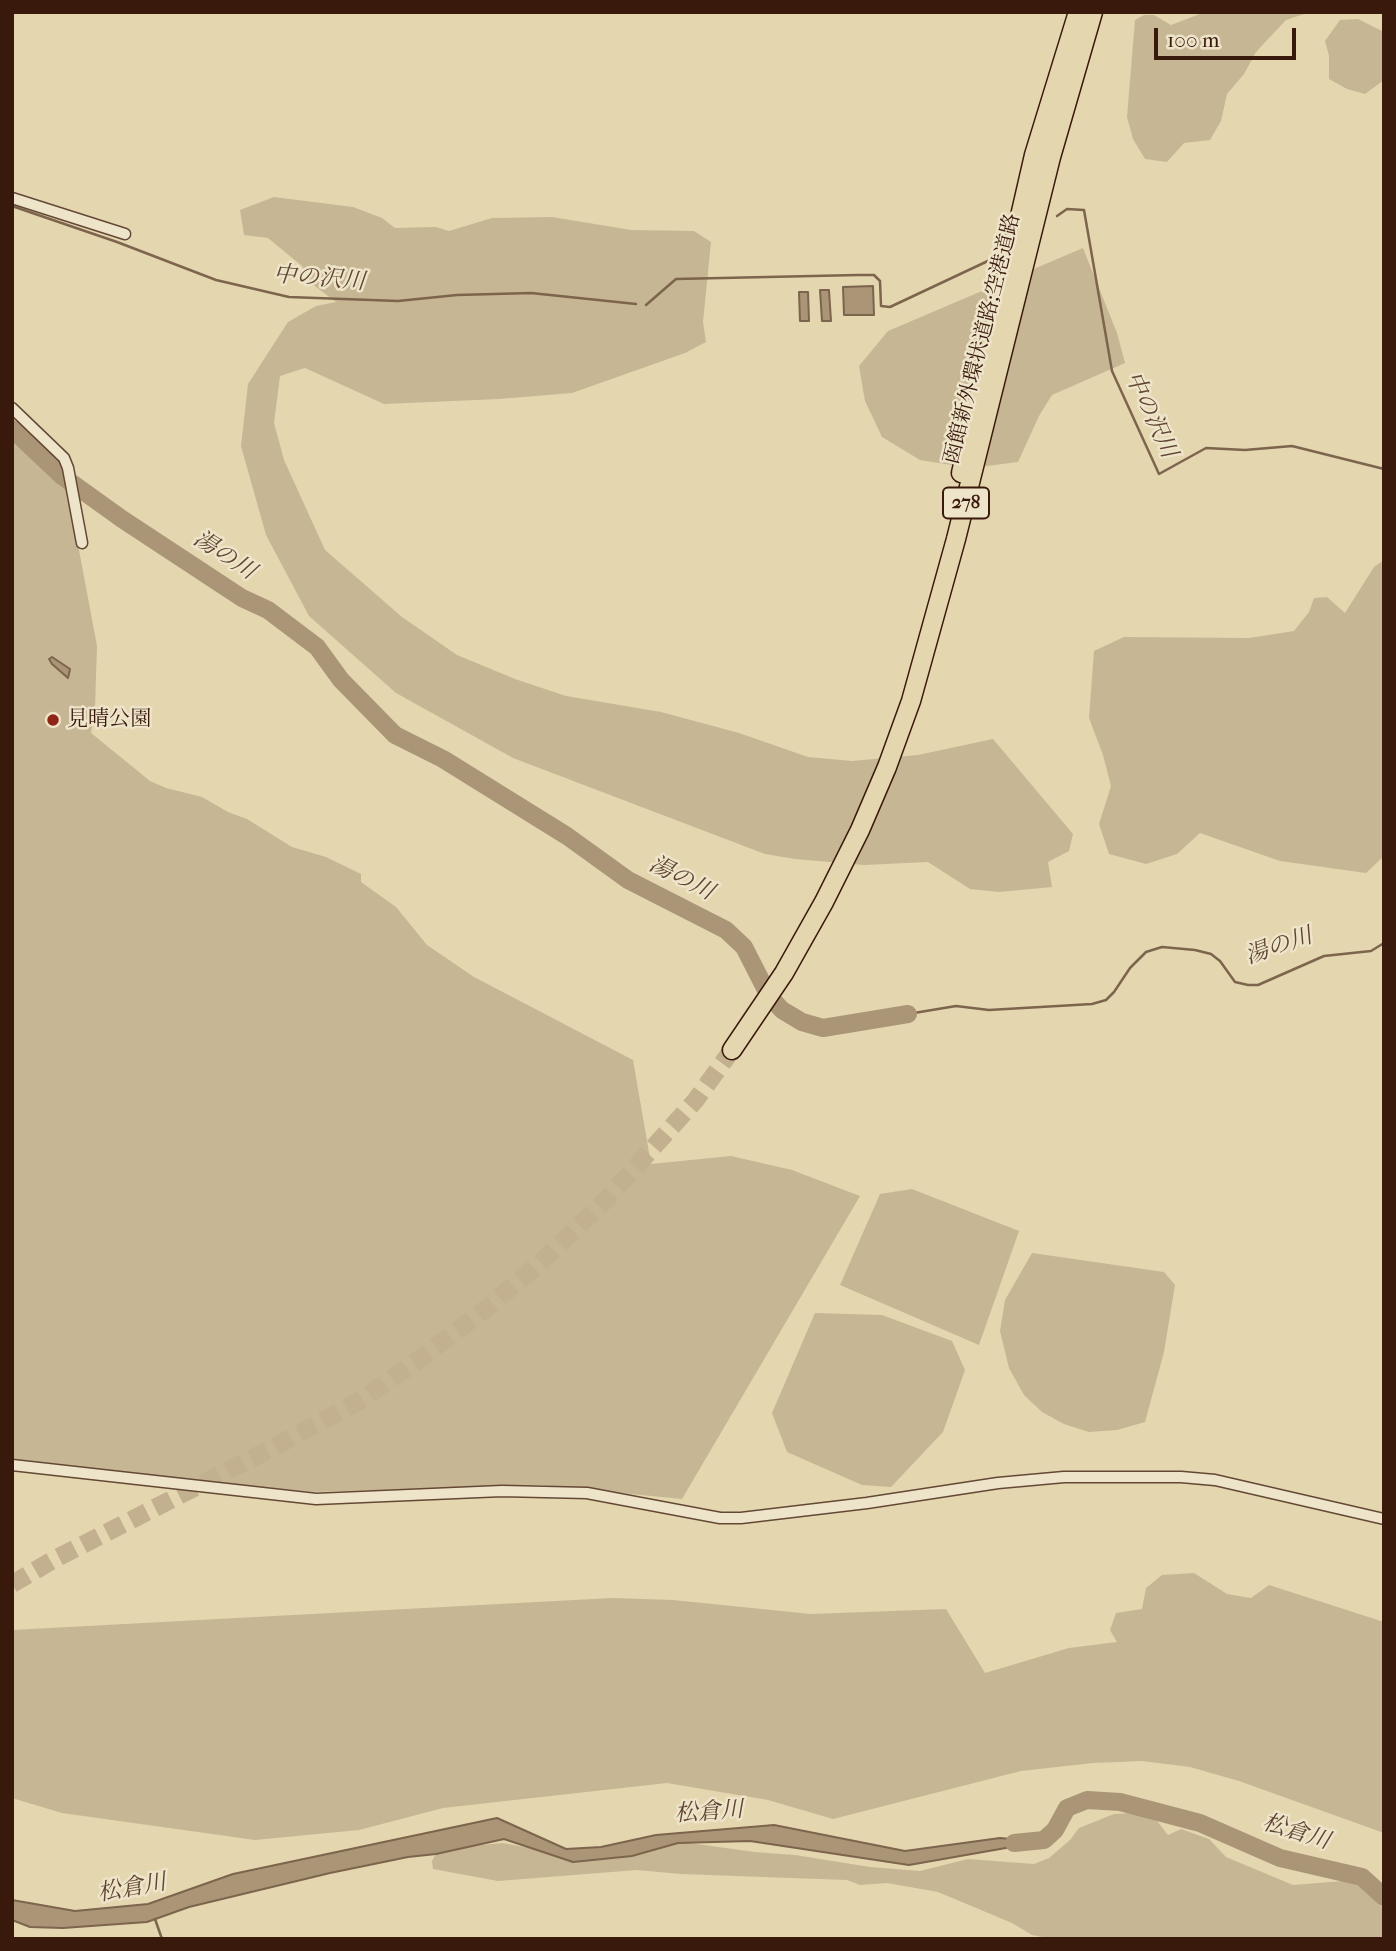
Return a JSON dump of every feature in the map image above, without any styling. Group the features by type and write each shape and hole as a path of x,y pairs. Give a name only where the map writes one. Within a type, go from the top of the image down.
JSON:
{"highway":[{"name":"函館新外環状道路;空港道路","path":"780,970 853,826 903,698 946,537 1034,155 1079,12"},
{"name":"函館新外環状道路;空港道路","path":"728,1047 824,902 860,830 911,701 960,527 1051,157 1093,12"}],"street":[{"path":"12,198 125,234"},
{"path":"12,408 56,449 68,468 82,543"},
{"path":"12,1465 316,1499 502,1492 587,1493 719,1518 741,1518 998,1483 1064,1477 1181,1477 1215,1480 1384,1519"}],"shaded area":[{"path":"1205,12 1327,12 1307,13 1286,20 1256,52 1244,74 1227,94 1221,121 1210,140 1184,143 1167,162 1145,159 1133,139 1127,117 1135,20 1144,15 1154,15 1171,25"},
{"path":"1358,19 1384,32 1384,80 1365,94 1347,89 1329,79 1329,56 1325,41 1340,20"},
{"path":"274,197 353,207 382,218 395,228 436,227 449,231 492,218 552,217 631,230 694,231 711,242 703,322 706,342 685,353 572,393 384,404 305,368 280,376 274,423 284,460 325,550 402,617 457,655 566,696 661,712 739,733 808,757 852,761 918,755 993,739 1073,834 1069,851 1048,862 1052,887 999,892 970,889 928,862 864,865 765,854 513,758 396,693 309,616 266,535 241,446 248,384 288,322 316,306 336,302 311,283 302,266 268,238 244,235 240,210"},
{"path":"1083,248 1117,333 1125,363 1052,395 1018,462 971,468 920,460 882,437 865,401 859,366 888,331"},
{"path":"873,286 874,315 844,315 843,287"},
{"path":"820,290 829,290 831,321 822,321"},
{"path":"799,292 808,292 809,321 800,321"},
{"path":"12,442 67,486 97,646 95,708 91,733 150,781 202,797 247,819 292,847 326,857 361,874 361,882 396,907 427,945 474,977 633,1060 651,1164 731,1156 792,1170 860,1196 682,1499 539,1485 313,1492 12,1462"},
{"path":"1384,560 1384,856 1366,873 1280,861 1200,833 1177,854 1146,864 1109,854 1099,824 1111,786 1089,718 1094,651 1124,637 1249,638 1294,631 1309,612 1314,598 1327,597 1345,613 1374,567"},
{"path":"52,657 70,669 68,678 52,664 49,659"},
{"path":"912,1189 1019,1231 979,1345 840,1285 880,1194"},
{"path":"1032,1253 1164,1272 1175,1285 1164,1352 1145,1422 1117,1430 1089,1432 1064,1424 1042,1412 1024,1395 1009,1368 1000,1331 1005,1300"},
{"path":"815,1313 882,1315 952,1341 965,1370 943,1432 891,1487 862,1485 787,1452 772,1413"},
{"path":"1194,1573 1227,1594 1251,1598 1269,1585 1384,1622 1384,1833 1239,1781 1190,1767 1142,1761 1021,1771 833,1819 768,1800 667,1783 443,1808 359,1830 255,1840 62,1813 12,1798 12,1630 612,1598 673,1600 811,1614 946,1609 985,1673 1069,1648 1117,1642 1110,1630 1116,1613 1142,1609 1146,1588 1162,1575"},
{"path":"1133,1813 1157,1821 1168,1835 1181,1829 1209,1839 1226,1857 1293,1885 1343,1881 1358,1884 1372,1895 1384,1910 1384,1939 1053,1939 1032,1935 1012,1923 938,1892 887,1883 860,1885 847,1880 637,1870 498,1881 433,1869 432,1861 436,1854 469,1846 503,1843 529,1848 632,1856 678,1843 690,1843 920,1871 968,1859 1034,1864 1049,1858 1070,1840 1079,1828 1114,1814"},
{"path":"497,1818 566,1849 601,1847 656,1835 774,1825 905,1851 1000,1838 1040,1842 909,1865 750,1841 678,1843 632,1856 573,1862 504,1839 330,1873 189,1907 147,1922 63,1928 30,1927 12,1920 12,1900 75,1911 148,1904 233,1874"}],"waterway":[{"name":"中の沢川","path":"12,206 216,280 289,297 398,301 457,295 531,293 636,304"},
{"name":"中の沢川","path":"1057,216 1067,209 1084,210 1112,371 1159,474 1206,448 1245,450 1292,446 1384,469"},
{"name":"中の沢川","path":"646,305 676,279 874,275 880,281 881,306 890,307 990,260"},
{"name":"湯の川","path":"12,429 62,476 122,519 242,598 268,610 317,647 341,680 395,735 443,759 567,836 628,880 726,930 744,947 769,996 782,1010 802,1022 823,1028 908,1014"},
{"name":"湯の川","path":"908,1014 956,1006 989,1010 1092,1004 1106,1000 1146,952 1162,947 1211,954 1220,961 1235,982 1258,985 1324,956 1371,951 1384,943"},
{"name":"松倉川","path":"1014,1843 1044,1840 1055,1830 1067,1808 1087,1800 1120,1802 1200,1823 1280,1858 1362,1877 1384,1897"},
{"path":"155,1919 162,1939"}],"tunnel":[{"path":"12,1584 53,1560 359,1401 417,1361 483,1311 541,1262 604,1202 695,1101 732,1050"}],"place":[{"name":"見晴公園","path":"53,720"}]}
